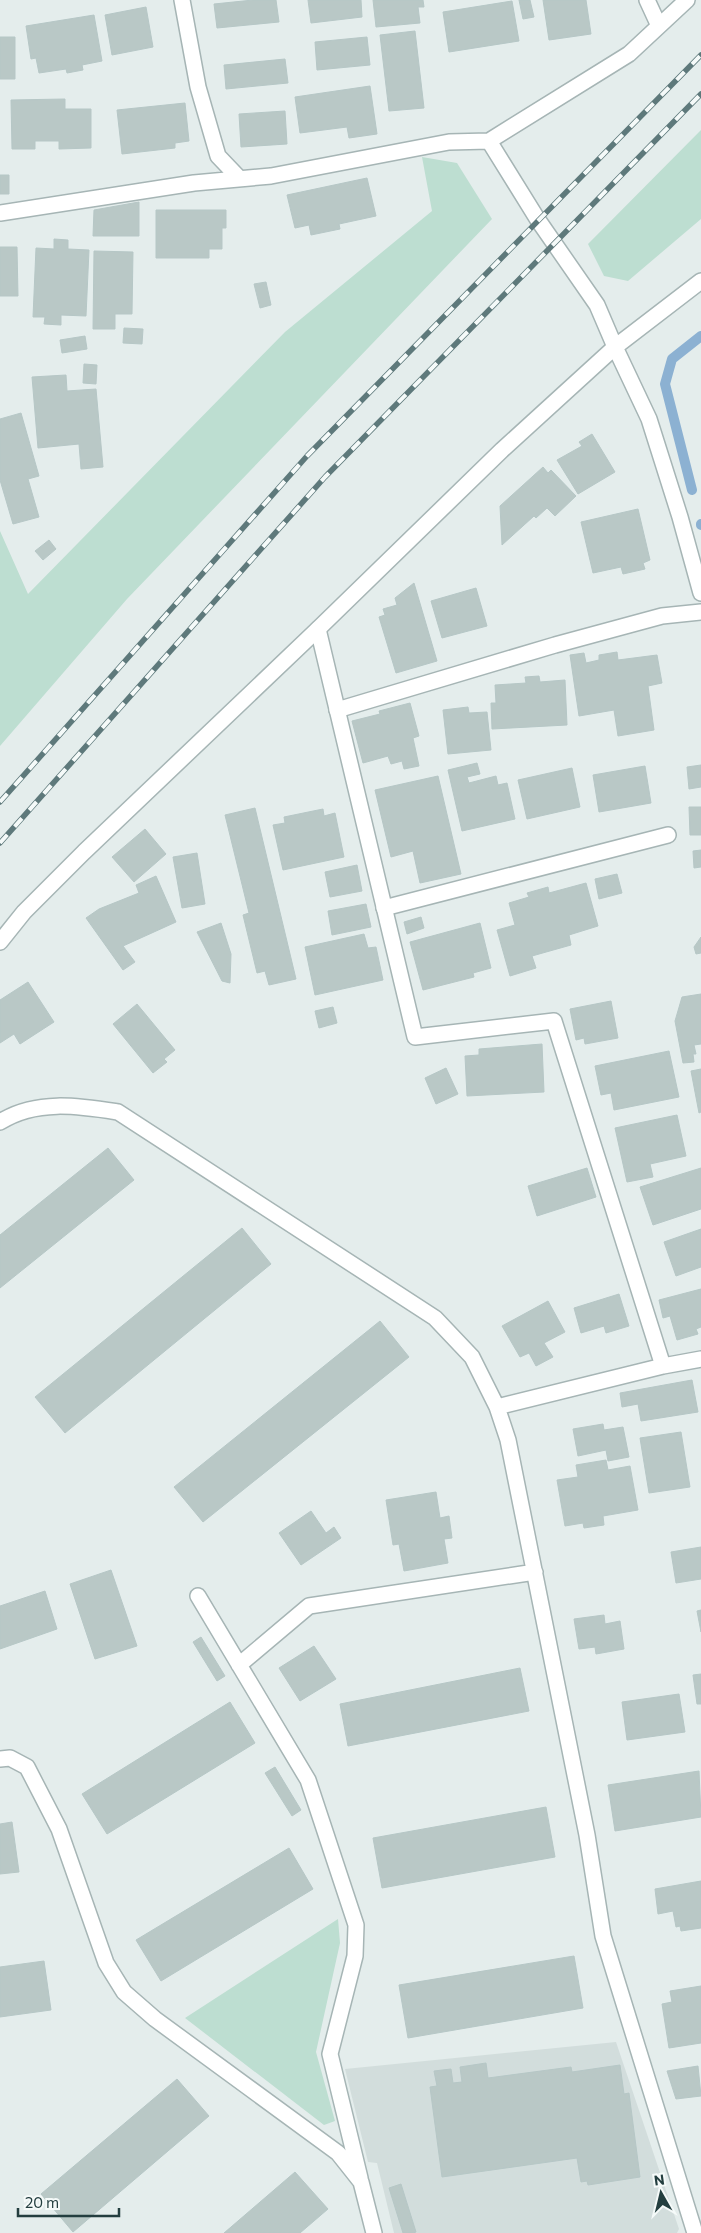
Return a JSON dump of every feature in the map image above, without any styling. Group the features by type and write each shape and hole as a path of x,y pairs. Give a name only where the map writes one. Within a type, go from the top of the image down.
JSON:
{"street":[{"path":"182,0 198,87 218,156 239,178"},
{"path":"647,0 660,26"},
{"path":"0,213 194,182 271,176 449,142 489,141 629,54 687,0"},
{"path":"489,141 538,220 596,305 650,420 701,593"},
{"path":"0,942 24,912 77,858 318,629 502,450 615,347 701,280"},
{"path":"337,710 555,645 662,616 701,612"},
{"path":"318,629 414,1037 554,1021 663,1366"},
{"path":"384,908 668,836"},
{"path":"0,1122 40,1107 75,1105 118,1112 435,1318 472,1357 497,1407 508,1440 587,1836 603,1936 695,2233"},
{"path":"497,1407 701,1358"},
{"path":"239,1665 309,1606 534,1572"},
{"path":"198,1596 308,1780 356,1925 355,1956 330,2054 374,2233"},
{"path":"0,1760 10,1758 27,1767 59,1829 106,1963 124,1992 155,2019 338,2153 361,2182"}],"shaded area":[{"path":"616,2042 679,2229 677,2233 394,2233 377,2163 368,2162 345,2069"}],"green space":[{"path":"701,130 701,219 628,281 604,276 588,244"},
{"path":"422,157 457,163 492,219 127,599 0,746 0,531 28,594 285,332 432,211"},
{"path":"338,1919 340,1943 316,2052 335,2121 324,2125 185,2018"}],"building":[{"path":"276,0 279,22 217,28 214,4"},
{"path":"308,0 361,0 362,17 311,23"},
{"path":"373,0 423,0 424,7 418,7 420,23 376,27"},
{"path":"519,0 530,0 534,17 523,19"},
{"path":"543,0 586,0 591,34 549,40"},
{"path":"512,1 519,41 449,52 443,12"},
{"path":"146,7 153,47 112,55 105,15"},
{"path":"94,15 102,61 82,65 83,70 67,73 66,69 39,73 36,58 31,59 26,26"},
{"path":"415,31 424,108 389,111 380,35"},
{"path":"0,37 15,37 15,79 0,79"},
{"path":"367,37 370,65 317,70 315,42"},
{"path":"285,59 288,83 226,89 224,65"},
{"path":"370,86 377,134 349,138 347,127 300,133 295,97"},
{"path":"65,99 65,109 91,109 91,148 59,149 59,141 35,141 35,149 12,149 11,100"},
{"path":"185,103 189,141 175,143 175,148 122,154 117,110"},
{"path":"285,111 287,144 241,147 239,114"},
{"path":"0,175 9,175 9,194 0,194"},
{"path":"367,178 376,216 339,224 340,229 311,235 309,225 295,228 287,195"},
{"path":"139,202 139,236 93,236 94,210"},
{"path":"156,210 226,210 226,228 222,228 222,249 209,249 209,258 156,258"},
{"path":"54,239 68,240 68,249 89,250 86,316 61,315 61,325 44,324 45,317 33,317 36,248 54,249"},
{"path":"0,247 17,247 18,296 0,296"},
{"path":"94,251 133,252 132,314 115,314 115,329 93,329"},
{"path":"266,282 271,305 260,308 254,284"},
{"path":"124,328 143,329 142,344 123,343"},
{"path":"85,336 87,349 62,353 60,340"},
{"path":"84,364 97,365 96,384 83,383"},
{"path":"66,375 67,391 96,389 103,467 81,469 79,444 38,448 32,377"},
{"path":"21,413 39,476 28,479 39,517 13,524 0,480 0,419"},
{"path":"592,434 615,472 578,494 557,460 582,446 579,442"},
{"path":"543,467 548,473 551,470 576,496 555,516 547,508 536,518 534,516 502,545 500,506"},
{"path":"638,509 650,560 643,563 645,569 623,574 621,567 593,573 581,522"},
{"path":"49,540 56,549 43,560 35,551"},
{"path":"414,583 437,661 396,673 379,617 385,615 383,609 397,605 395,598"},
{"path":"476,588 487,626 442,638 431,601"},
{"path":"617,652 618,660 657,655 662,683 648,686 654,730 618,736 614,710 579,716 570,655 584,653 586,663 599,660 599,655"},
{"path":"539,676 540,682 565,680 567,725 492,729 491,703 496,703 495,685 526,683 525,677"},
{"path":"410,703 419,736 413,738 419,766 404,769 402,761 391,764 388,756 363,763 352,721 380,714 379,711"},
{"path":"468,707 469,713 487,712 491,750 448,754 443,710"},
{"path":"477,763 480,774 467,777 469,783 496,776 498,785 507,783 515,819 462,831 448,770"},
{"path":"701,765 701,787 689,789 687,767"},
{"path":"645,766 651,803 599,812 593,775"},
{"path":"572,768 580,807 527,819 518,780"},
{"path":"438,776 461,874 420,883 413,851 391,857 375,790"},
{"path":"689,807 701,807 701,835 690,835"},
{"path":"255,808 296,979 269,985 265,971 257,973 243,915 249,913 225,815"},
{"path":"323,809 324,816 335,813 344,857 283,870 273,825 285,823 284,817"},
{"path":"145,829 166,854 134,882 112,857"},
{"path":"701,850 701,867 694,868 693,851"},
{"path":"197,853 205,904 182,908 173,857"},
{"path":"357,865 362,891 330,897 325,872"},
{"path":"617,874 622,893 599,899 595,879"},
{"path":"156,876 176,922 123,946 135,962 123,970 86,918 99,909 139,893 136,885"},
{"path":"586,883 598,926 569,935 571,945 532,956 536,968 510,976 497,930 515,925 509,903 529,897 527,893 548,887 549,893"},
{"path":"366,904 371,927 332,935 328,911"},
{"path":"421,917 424,928 407,934 404,922"},
{"path":"221,923 231,954 230,983 222,981 197,932"},
{"path":"480,923 491,968 473,973 474,977 423,990 410,942"},
{"path":"364,934 368,948 376,947 383,980 315,995 305,947"},
{"path":"701,937 701,953 696,954 694,947"},
{"path":"28,982 54,1022 20,1044 14,1034 0,1043 0,1000"},
{"path":"701,994 701,1044 694,1045 696,1054 693,1054 694,1062 683,1063 675,1021 682,997"},
{"path":"611,1001 618,1038 585,1044 584,1038 576,1040 570,1009"},
{"path":"137,1004 175,1050 164,1059 167,1062 153,1073 113,1024"},
{"path":"333,1007 337,1023 319,1028 315,1011"},
{"path":"542,1044 544,1092 467,1096 465,1056 479,1055 479,1049"},
{"path":"669,1051 679,1097 614,1110 611,1093 601,1095 595,1066"},
{"path":"446,1068 458,1094 436,1104 425,1078"},
{"path":"701,1069 701,1112 699,1113 691,1071"},
{"path":"677,1115 686,1156 650,1164 653,1177 627,1182 615,1128"},
{"path":"108,1148 134,1180 0,1288 0,1235"},
{"path":"587,1168 596,1197 537,1216 528,1186"},
{"path":"701,1168 701,1209 653,1225 640,1187"},
{"path":"242,1228 271,1264 65,1433 35,1397"},
{"path":"701,1229 701,1267 676,1276 664,1242"},
{"path":"701,1289 701,1327 696,1329 698,1334 677,1340 670,1316 663,1318 659,1300"},
{"path":"619,1294 629,1326 606,1333 604,1326 581,1333 574,1308"},
{"path":"548,1301 565,1332 544,1343 553,1357 536,1366 529,1353 520,1357 502,1326"},
{"path":"380,1321 409,1357 203,1522 174,1487"},
{"path":"692,1380 698,1412 641,1421 638,1404 622,1407 620,1393"},
{"path":"603,1424 604,1430 623,1427 629,1457 608,1461 606,1450 578,1456 573,1429"},
{"path":"681,1432 690,1487 649,1493 640,1438"},
{"path":"606,1460 608,1470 630,1466 638,1510 603,1516 604,1525 584,1528 583,1523 565,1526 557,1480 578,1477 576,1465"},
{"path":"436,1492 440,1518 449,1516 452,1538 444,1539 448,1563 404,1571 399,1544 393,1545 386,1500"},
{"path":"311,1511 326,1533 334,1527 341,1538 301,1565 279,1533"},
{"path":"701,1547 701,1579 676,1583 671,1552"},
{"path":"111,1570 137,1646 95,1659 70,1584"},
{"path":"45,1591 57,1629 0,1649 0,1606"},
{"path":"701,1610 701,1632 697,1611"},
{"path":"604,1615 605,1624 620,1621 624,1649 596,1654 595,1647 579,1649 574,1619"},
{"path":"201,1637 225,1676 217,1681 193,1642"},
{"path":"314,1646 336,1679 300,1701 279,1668"},
{"path":"520,1668 529,1711 348,1746 340,1704"},
{"path":"701,1674 701,1704 697,1704 693,1675"},
{"path":"679,1694 685,1732 627,1740 622,1702"},
{"path":"230,1702 255,1743 107,1834 82,1794"},
{"path":"275,1767 301,1810 292,1816 265,1773"},
{"path":"699,1771 701,1817 615,1831 608,1785"},
{"path":"546,1807 555,1857 382,1888 373,1838"},
{"path":"12,1822 19,1872 0,1874 0,1824"},
{"path":"289,1848 313,1889 161,1981 136,1940"},
{"path":"701,1881 701,1928 681,1931 680,1926 676,1927 673,1911 658,1914 655,1889"},
{"path":"574,1956 583,2008 408,2038 399,1985"},
{"path":"44,1961 51,2010 0,2017 0,1967"},
{"path":"701,1986 701,2043 669,2048 662,2004 672,2002 670,1991"},
{"path":"486,2063 488,2078 571,2067 572,2072 620,2065 624,2094 629,2093 640,2177 588,2185 587,2181 581,2182 577,2158 442,2177 430,2087 437,2086 434,2071 451,2069 453,2083 462,2082 460,2067"},
{"path":"698,2066 701,2096 676,2099 667,2071"},
{"path":"177,2079 209,2116 73,2232 41,2194"},
{"path":"295,2172 328,2209 300,2233 224,2233"},
{"path":"401,2184 416,2232 413,2233 403,2233 389,2188"}],"waterway":[{"path":"692,490 665,384 672,359 701,336"}],"railway":[{"path":"0,802 307,456 701,55"},
{"path":"0,843 325,477 701,94"}]}
